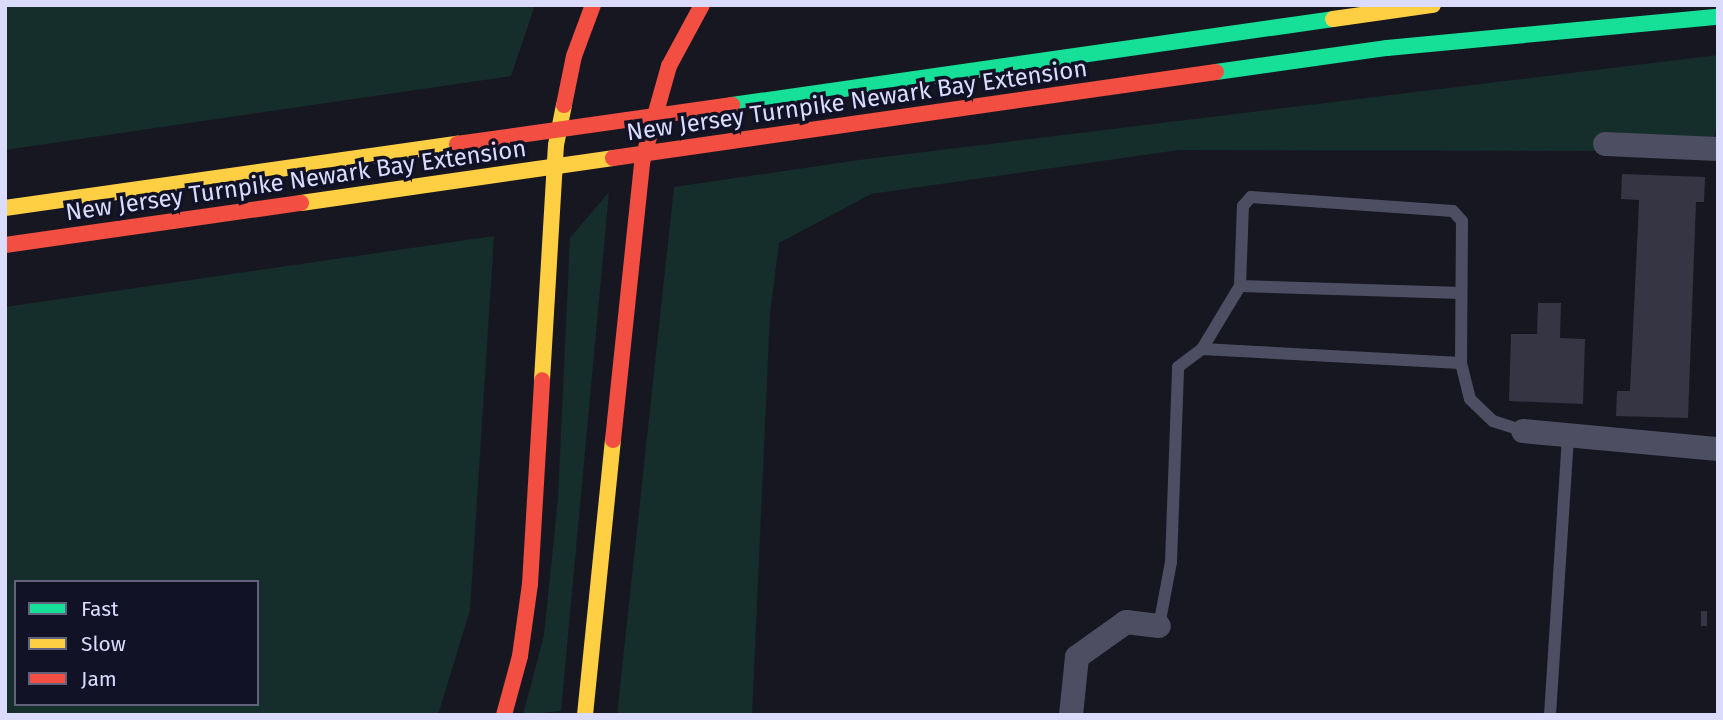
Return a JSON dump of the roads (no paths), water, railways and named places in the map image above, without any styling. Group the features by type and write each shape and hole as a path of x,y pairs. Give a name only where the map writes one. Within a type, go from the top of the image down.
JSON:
{"highway":[{"path":"504,715 520,656 530,584 556,145 574,56 593,5"},
{"path":"584,715 642,162 664,76 702,5"},
{"name":"New Jersey Turnpike Newark Bay Extension","path":"5,208 1433,5"},
{"name":"New Jersey Turnpike Newark Bay Extension","path":"5,245 1387,48 1655,20 1718,17"}],"street":[{"path":"1605,144 1718,149"},
{"path":"1523,431 1718,449"},
{"path":"1071,715 1077,657 1126,622 1159,626"}],"lane":[{"path":"1159,626 1171,562 1178,367 1202,349 1240,286 1242,206 1251,197 1454,211 1462,221 1461,363 1471,399 1493,421 1523,431"},
{"path":"1240,286 1461,293"},
{"path":"1202,349 1461,363"},
{"path":"1550,715 1568,435"}]}
